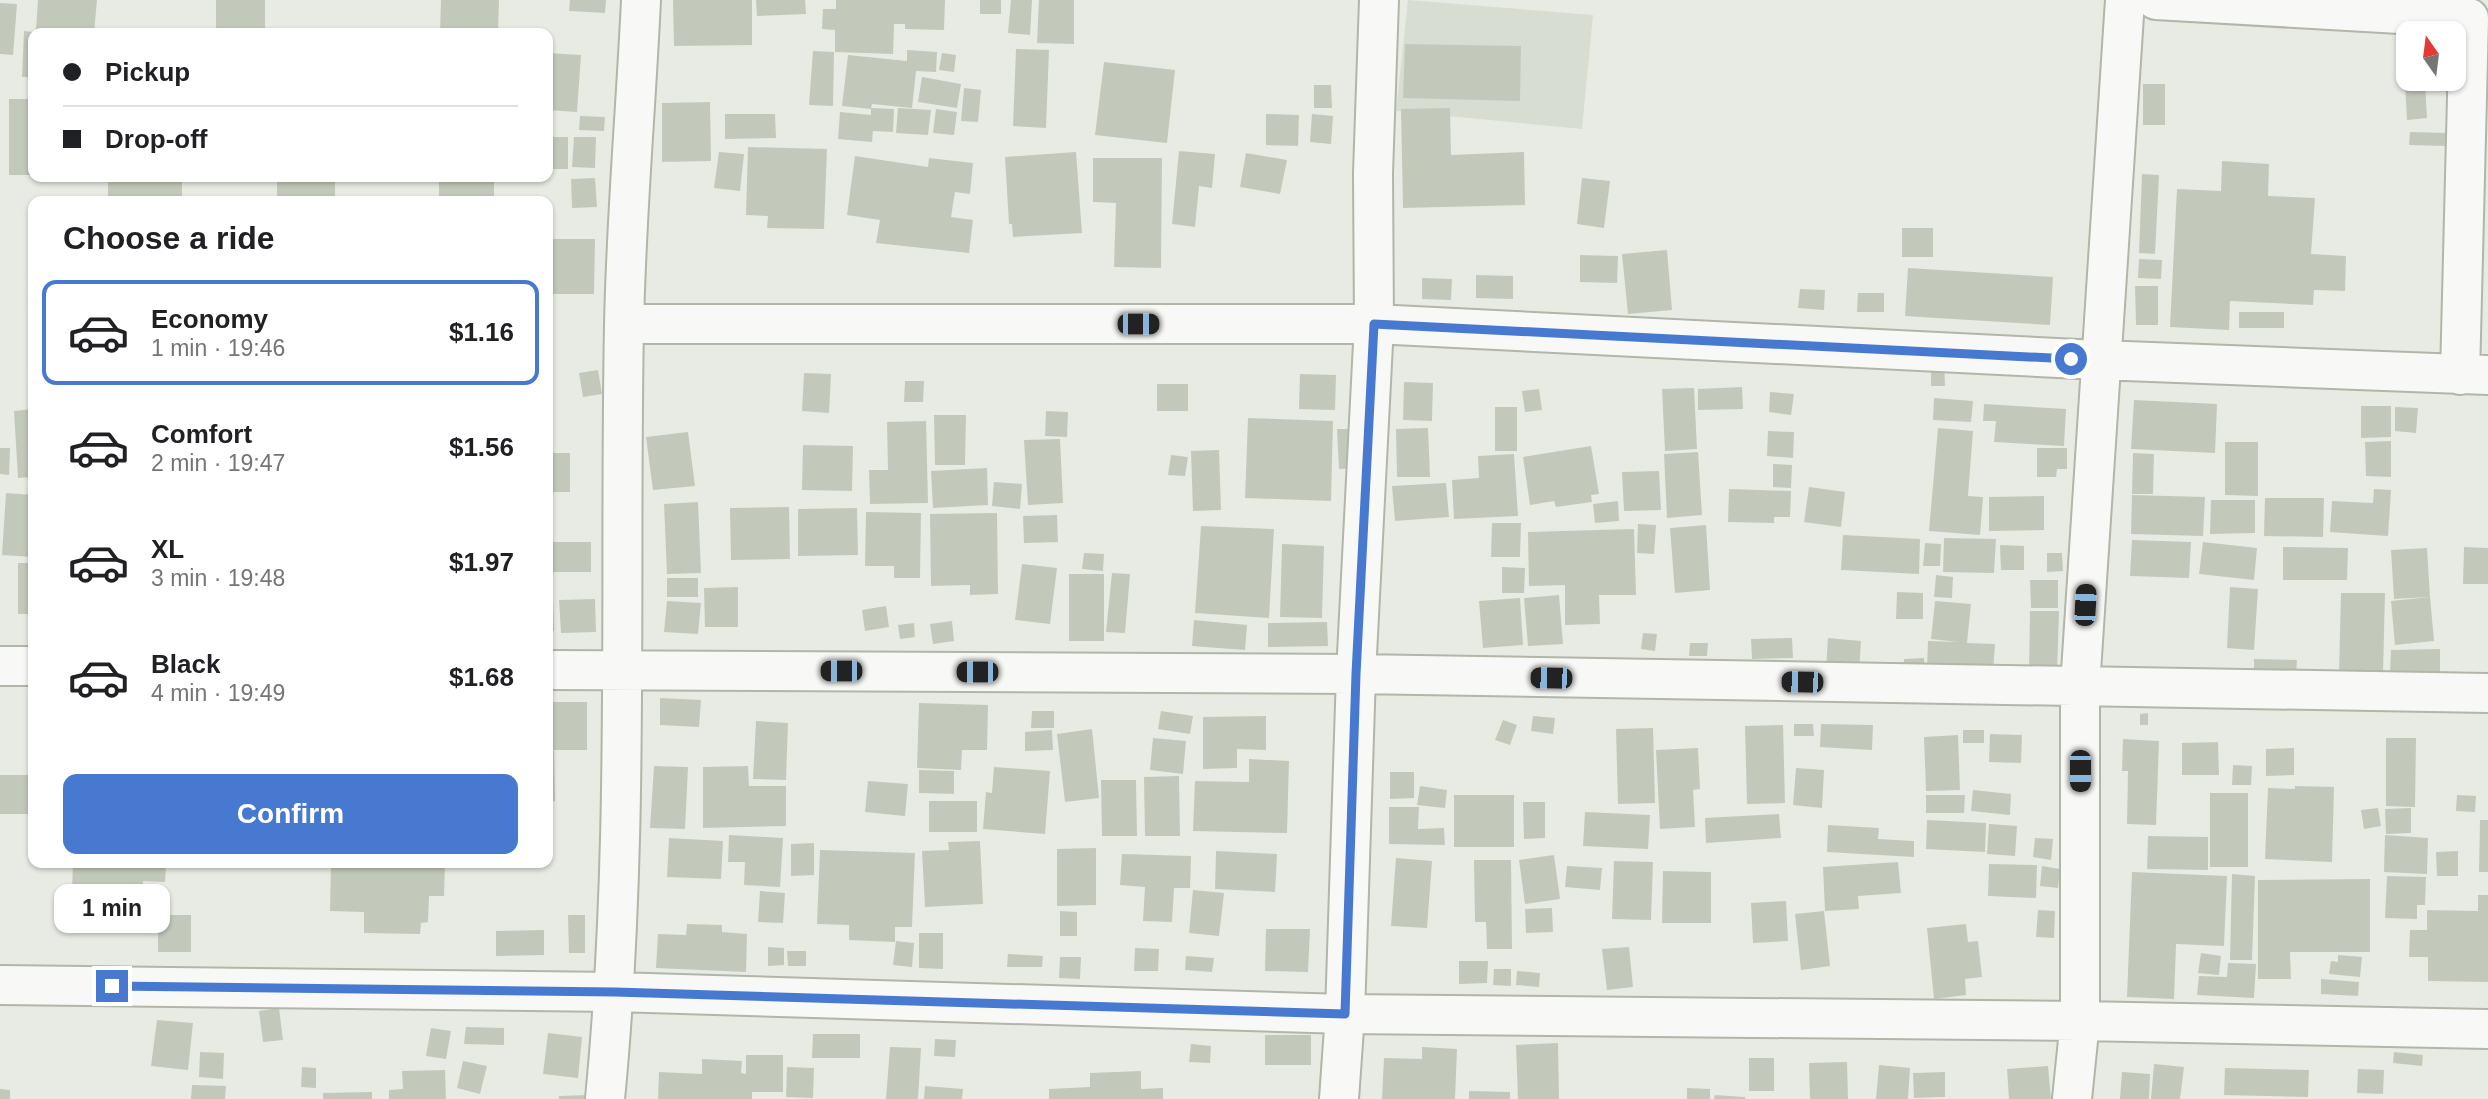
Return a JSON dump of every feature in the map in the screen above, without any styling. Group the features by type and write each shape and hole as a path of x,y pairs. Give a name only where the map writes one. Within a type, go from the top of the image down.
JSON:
{"street":[{"path":"605,1099 615,992 625,670 624,324 641,0"},
{"path":"1339,1099 1345,1014 1356,674 1374,324 1373,173 1379,0"},
{"path":"2072,1099 2080,1021 2080,687 2099,360 2125,0"},
{"path":"624,324 1374,324 2099,360 2474,375 2469,18 2283,4 2156,0"},
{"path":"0,666 28,666"},
{"path":"553,670 1356,674 2488,693"},
{"path":"0,985 615,992 1345,1014 2080,1021 2488,1029"}],"shaded area":[{"path":"1408,0 1593,15 1582,129 1396,111"}],"building":[{"path":"38,0 97,0 94,28 36,28"},
{"path":"216,0 265,0 265,28 216,28"},
{"path":"441,0 499,0 498,28 440,28"},
{"path":"570,0 606,0 605,13 569,11"},
{"path":"673,0 752,0 752,45 674,46"},
{"path":"756,0 805,0 806,14 757,16"},
{"path":"836,0 945,0 944,30 905,29 905,24 894,24 893,54 835,52 835,30 822,29 823,9 836,9"},
{"path":"980,0 1001,0 1001,14 980,14"},
{"path":"1011,0 1032,0 1030,35 1008,33"},
{"path":"1039,0 1074,0 1074,44 1037,43"},
{"path":"0,3 17,4 13,55 0,54"},
{"path":"24,31 28,31 28,77 22,77"},
{"path":"1405,44 1521,46 1520,101 1403,98"},
{"path":"1016,49 1049,50 1046,128 1013,126"},
{"path":"907,50 937,52 936,72 916,71 912,108 872,104 871,108 894,109 893,132 873,131 872,142 838,139 840,112 871,115 871,109 842,106 848,55 907,61"},
{"path":"813,51 834,52 833,106 809,105"},
{"path":"553,53 581,55 577,112 553,110"},
{"path":"942,53 956,55 954,72 939,70"},
{"path":"1104,62 1175,70 1167,143 1095,135"},
{"path":"922,77 961,84 957,108 918,102"},
{"path":"2143,84 2165,84 2165,125 2143,125"},
{"path":"1314,85 1331,85 1332,108 1314,108"},
{"path":"964,88 981,90 978,122 961,121"},
{"path":"2405,91 2425,91 2427,118 2407,120"},
{"path":"9,99 28,99 28,175 9,175"},
{"path":"710,102 711,161 662,162 662,103"},
{"path":"898,108 931,110 928,135 896,133"},
{"path":"1450,108 1451,155 1524,152 1525,205 1403,208 1401,109"},
{"path":"936,109 957,112 954,135 933,133"},
{"path":"725,114 775,114 776,138 725,139"},
{"path":"1266,114 1299,115 1298,146 1266,145"},
{"path":"1312,114 1333,116 1331,144 1310,142"},
{"path":"580,116 605,117 604,131 579,130"},
{"path":"2410,132 2447,133 2447,146 2409,145"},
{"path":"553,137 568,137 568,169 553,169"},
{"path":"574,137 596,137 595,168 572,167"},
{"path":"748,147 827,149 824,229 767,228 768,216 746,215"},
{"path":"1179,151 1215,154 1212,188 1199,186 1195,227 1172,224"},
{"path":"719,152 744,154 740,191 714,188"},
{"path":"1076,152 1082,233 1013,237 1012,224 1009,224 1005,157"},
{"path":"1246,153 1287,160 1280,194 1240,187"},
{"path":"855,156 928,167 929,158 973,163 970,194 955,192 951,217 973,220 969,253 876,243 880,220 847,215"},
{"path":"1093,158 1162,158 1161,268 1114,267 1116,203 1093,202"},
{"path":"2222,161 2269,164 2268,196 2315,198 2311,254 2346,256 2345,291 2314,290 2313,305 2230,301 2229,330 2170,327 2177,189 2221,191"},
{"path":"2142,174 2159,175 2155,254 2139,253"},
{"path":"595,178 597,207 572,208 571,179"},
{"path":"1582,178 1610,181 1604,228 1577,224"},
{"path":"108,182 182,182 182,196 108,196"},
{"path":"277,182 335,182 335,196 277,196"},
{"path":"439,182 494,182 494,196 439,196"},
{"path":"1902,228 1933,228 1933,257 1902,257"},
{"path":"553,239 595,239 594,294 553,294"},
{"path":"1667,250 1672,310 1628,314 1622,254"},
{"path":"1580,255 1618,256 1617,283 1580,282"},
{"path":"2139,259 2162,260 2161,279 2138,278"},
{"path":"1908,268 2053,277 2050,325 1905,316"},
{"path":"1476,275 1513,276 1513,299 1476,298"},
{"path":"1422,278 1452,279 1451,300 1422,299"},
{"path":"2135,286 2158,286 2158,325 2136,325"},
{"path":"1800,289 1825,290 1824,310 1798,308"},
{"path":"1858,293 1884,293 1884,312 1857,312"},
{"path":"2239,312 2284,312 2284,328 2239,328"},
{"path":"1931,359 1944,360 1945,386 1931,386"},
{"path":"598,370 602,394 583,397 579,373"},
{"path":"804,373 831,374 829,413 802,411"},
{"path":"1300,374 1336,375 1335,410 1299,409"},
{"path":"905,381 924,381 923,402 904,402"},
{"path":"1404,382 1433,383 1432,421 1403,420"},
{"path":"1157,384 1188,384 1188,411 1157,411"},
{"path":"1742,387 1743,409 1698,410 1698,389"},
{"path":"1694,388 1697,449 1665,451 1662,389"},
{"path":"1539,389 1542,410 1525,412 1522,391"},
{"path":"1770,392 1794,394 1791,415 1769,412"},
{"path":"1934,398 1973,401 1971,422 1933,420"},
{"path":"2134,400 2217,404 2215,453 2131,449"},
{"path":"1984,404 2066,409 2064,446 1994,442 1996,421 1983,421"},
{"path":"2361,406 2391,406 2391,437 2361,438"},
{"path":"1495,407 1517,407 1517,451 1495,451"},
{"path":"2395,407 2418,408 2416,433 2395,431"},
{"path":"28,410 28,477 18,478 14,411"},
{"path":"1046,411 1068,412 1067,437 1045,436"},
{"path":"934,415 966,415 965,465 935,465"},
{"path":"1248,418 1333,421 1331,501 1245,498"},
{"path":"926,421 928,503 870,504 869,470 888,470 887,422"},
{"path":"1428,428 1430,477 1397,477 1396,429"},
{"path":"1938,428 1973,431 1968,496 1983,497 1980,535 1929,531"},
{"path":"1337,429 1355,429 1357,468 1339,469"},
{"path":"1768,431 1794,432 1793,458 1767,456"},
{"path":"688,432 695,486 653,490 646,437"},
{"path":"1060,439 1063,503 1028,505 1024,440"},
{"path":"2391,441 2391,477 2366,476 2365,442"},
{"path":"2225,442 2258,442 2258,496 2225,495"},
{"path":"803,445 853,446 852,491 802,490"},
{"path":"1591,446 1599,494 1591,495 1592,502 1556,507 1554,501 1530,505 1523,457"},
{"path":"0,448 10,448 9,475 0,474"},
{"path":"2037,448 2067,448 2067,469 2057,469 2056,477 2037,477"},
{"path":"1219,450 1221,510 1193,511 1191,451"},
{"path":"1698,452 1702,515 1667,518 1664,454"},
{"path":"553,453 570,453 570,492 553,492"},
{"path":"2133,453 2154,454 2153,494 2132,494"},
{"path":"1514,454 1518,516 1454,519 1452,480 1479,478 1478,456"},
{"path":"1171,455 1188,457 1185,476 1168,475"},
{"path":"1773,464 1792,465 1791,488 1773,487"},
{"path":"987,468 988,505 933,508 931,471"},
{"path":"1659,471 1661,510 1624,511 1622,472"},
{"path":"994,482 1022,484 1020,509 992,506"},
{"path":"1446,483 1449,517 1395,521 1392,486"},
{"path":"1809,487 1845,492 1841,527 1804,522"},
{"path":"1729,489 1791,491 1790,517 1774,517 1774,523 1728,522"},
{"path":"2374,489 2391,490 2388,536 2330,532 2332,501 2373,503"},
{"path":"6,493 28,495 28,557 2,555"},
{"path":"2132,495 2205,497 2203,536 2131,534"},
{"path":"2044,496 2044,530 1989,531 1989,497"},
{"path":"2265,498 2324,498 2323,537 2264,536"},
{"path":"2211,500 2255,500 2255,533 2210,534"},
{"path":"1618,501 1619,521 1595,523 1593,504"},
{"path":"698,502 701,573 667,574 664,504"},
{"path":"789,507 790,559 731,560 730,508"},
{"path":"857,508 858,555 798,556 798,509"},
{"path":"866,512 921,513 920,578 894,578 894,566 865,566"},
{"path":"997,513 998,594 970,595 970,585 931,586 930,514"},
{"path":"1057,515 1058,542 1024,543 1023,516"},
{"path":"1492,523 1521,523 1520,557 1491,557"},
{"path":"1638,524 1656,525 1654,554 1637,553"},
{"path":"1706,525 1710,590 1675,593 1670,528"},
{"path":"1201,526 1274,529 1269,618 1195,613"},
{"path":"1634,529 1636,595 1599,595 1600,624 1565,625 1565,585 1529,586 1528,532"},
{"path":"1843,535 1920,539 1919,574 1841,570"},
{"path":"1944,538 1996,539 1994,573 1943,572"},
{"path":"2132,540 2191,542 2189,578 2130,576"},
{"path":"553,542 591,542 591,572 553,572"},
{"path":"2203,542 2257,548 2254,580 2199,574"},
{"path":"1925,543 1941,544 1940,566 1923,566"},
{"path":"1282,544 1324,546 1322,618 1280,617"},
{"path":"2000,545 2024,546 2024,570 2001,570"},
{"path":"2283,547 2348,548 2347,580 2283,580"},
{"path":"2464,547 2488,548 2488,584 2463,584"},
{"path":"2427,548 2430,597 2394,599 2391,550"},
{"path":"1084,553 1104,554 1103,571 1082,569"},
{"path":"2047,553 2062,553 2063,571 2047,572"},
{"path":"18,563 28,563 28,614 18,614"},
{"path":"1022,564 1057,568 1050,624 1015,620"},
{"path":"1502,567 1525,568 1524,593 1502,593"},
{"path":"1112,573 1130,574 1125,633 1106,632"},
{"path":"1069,574 1104,574 1104,641 1069,641"},
{"path":"1936,575 1953,577 1952,598 1934,597"},
{"path":"667,578 698,578 698,597 667,597"},
{"path":"2030,580 2058,580 2058,608 2031,608"},
{"path":"738,587 738,627 705,627 704,588"},
{"path":"2230,587 2258,589 2254,650 2227,648"},
{"path":"1897,592 1923,593 1923,619 1896,619"},
{"path":"2341,593 2385,593 2383,674 2339,673"},
{"path":"1559,595 1563,644 1528,646 1524,598"},
{"path":"2430,597 2434,641 2395,645 2391,601"},
{"path":"1520,598 1523,645 1483,648 1479,601"},
{"path":"595,599 596,632 561,633 559,600"},
{"path":"667,601 701,603 698,634 664,632"},
{"path":"1935,601 1971,604 1967,643 1995,644 1993,672 1927,669 1928,641 1958,642 1931,639"},
{"path":"886,606 889,627 865,631 862,610"},
{"path":"2030,611 2059,611 2057,673 2029,672"},
{"path":"1194,620 1247,625 1245,650 1192,646"},
{"path":"952,621 954,641 933,644 930,624"},
{"path":"1327,622 1328,646 1268,647 1268,623"},
{"path":"914,623 915,637 900,639 898,625"},
{"path":"1643,633 1657,634 1655,651 1641,649"},
{"path":"1792,638 1793,658 1752,659 1751,639"},
{"path":"1828,638 1861,641 1859,672 1826,669"},
{"path":"1690,643 1708,643 1707,656 1689,656"},
{"path":"2440,649 2440,672 2390,673 2391,650"},
{"path":"1924,658 1925,671 1904,672 1904,659"},
{"path":"2254,659 2297,660 2296,673 2254,673"},
{"path":"660,698 701,700 699,727 660,725"},
{"path":"553,702 587,702 587,750 553,750"},
{"path":"919,703 988,705 987,750 962,750 961,770 917,768"},
{"path":"1032,711 1054,711 1054,728 1031,728"},
{"path":"1161,711 1193,716 1190,734 1158,729"},
{"path":"2148,713 2148,725 2140,725 2140,714"},
{"path":"1266,716 1266,750 1237,749 1237,768 1203,769 1203,717"},
{"path":"1533,716 1555,718 1553,734 1531,731"},
{"path":"1503,720 1517,725 1510,745 1495,740"},
{"path":"756,721 788,723 786,780 753,779"},
{"path":"1794,724 1813,724 1814,736 1794,736"},
{"path":"1821,724 1873,725 1872,750 1820,747"},
{"path":"1783,725 1785,803 1747,804 1745,726"},
{"path":"1653,728 1655,803 1618,804 1616,729"},
{"path":"1092,729 1099,798 1065,802 1057,734"},
{"path":"1052,730 1053,750 1025,751 1025,732"},
{"path":"1963,730 1984,730 1984,743 1963,743"},
{"path":"1990,734 2022,735 2021,763 1989,762"},
{"path":"1958,735 1960,790 1926,791 1924,737"},
{"path":"1153,738 1186,741 1183,774 1150,770"},
{"path":"2386,738 2416,738 2415,807 2386,806"},
{"path":"2123,739 2159,741 2156,825 2127,824 2128,771 2122,771"},
{"path":"2218,742 2219,775 2182,775 2182,743"},
{"path":"1698,748 1700,789 1693,790 1695,827 1660,829 1656,750"},
{"path":"2294,748 2294,775 2266,776 2266,749"},
{"path":"553,751 555,801 553,801"},
{"path":"1249,759 1289,761 1287,833 1193,831 1195,781 1249,782"},
{"path":"2233,765 2252,766 2251,785 2232,785"},
{"path":"654,766 688,767 685,829 650,828"},
{"path":"748,766 749,786 786,786 786,826 703,828 703,767"},
{"path":"994,767 1050,771 1045,834 983,829 986,792 992,793"},
{"path":"1796,768 1824,770 1822,808 1793,805"},
{"path":"919,770 954,771 954,794 919,793"},
{"path":"1390,772 1414,772 1414,798 1390,799"},
{"path":"0,775 28,775 28,814 0,814"},
{"path":"1179,776 1180,836 1145,836 1144,777"},
{"path":"1101,780 1136,780 1137,836 1102,836"},
{"path":"868,781 908,784 905,816 865,812"},
{"path":"1420,786 1447,790 1445,808 1417,805"},
{"path":"2295,786 2334,787 2332,862 2265,859 2268,788 2295,789"},
{"path":"1973,790 2011,794 2010,815 1971,811"},
{"path":"2210,793 2248,793 2248,867 2210,867"},
{"path":"1454,795 1514,795 1514,847 1454,847"},
{"path":"1926,795 1965,795 1964,813 1926,813"},
{"path":"2457,795 2476,796 2475,812 2456,811"},
{"path":"929,801 977,801 977,832 929,832"},
{"path":"1523,802 1545,802 1545,838 1524,839"},
{"path":"1389,807 1419,807 1418,829 1444,828 1445,845 1389,844"},
{"path":"2378,808 2381,826 2364,829 2361,810"},
{"path":"2411,808 2411,833 2386,834 2385,809"},
{"path":"1585,812 1650,815 1648,849 1583,846"},
{"path":"1779,814 1781,838 1706,843 1705,818"},
{"path":"1927,820 1986,823 1985,852 1926,849"},
{"path":"2480,820 2488,820 2488,872 2479,872"},
{"path":"1989,824 2017,826 2015,856 1987,854"},
{"path":"1828,825 1879,828 1878,839 1914,841 1914,857 1827,852"},
{"path":"729,835 783,838 780,887 744,885 745,862 728,862"},
{"path":"2385,835 2428,838 2427,874 2384,872"},
{"path":"2148,836 2208,837 2208,870 2147,869"},
{"path":"669,838 723,841 721,879 667,877"},
{"path":"2035,838 2053,839 2051,860 2033,857"},
{"path":"980,841 983,904 925,907 922,851 949,850 948,842"},
{"path":"814,843 814,875 791,876 791,844"},
{"path":"1096,848 1096,905 1057,906 1057,849"},
{"path":"820,850 915,853 912,927 895,927 895,942 849,940 849,925 817,924"},
{"path":"1216,851 1277,854 1275,892 1215,889"},
{"path":"2458,851 2458,876 2437,876 2436,852"},
{"path":"1122,854 1191,856 1190,888 1174,888 1172,922 1143,921 1145,887 1120,885"},
{"path":"1554,855 1560,899 1525,904 1519,860"},
{"path":"1396,858 1432,861 1427,928 1391,926"},
{"path":"1474,860 1511,860 1512,949 1487,949 1486,922 1475,922"},
{"path":"1614,861 1653,862 1651,920 1612,919"},
{"path":"1898,862 1901,893 1858,896 1859,909 1825,911 1823,867"},
{"path":"1989,864 2037,865 2036,898 1988,896"},
{"path":"1567,866 1602,868 1600,890 1565,887"},
{"path":"2042,866 2060,869 2058,888 2040,886"},
{"path":"73,868 166,868 165,882 143,881 142,906 101,905 101,893 72,892"},
{"path":"331,868 445,868 444,896 429,896 428,922 421,923 420,934 364,933 364,912 330,911"},
{"path":"1663,871 1711,872 1711,923 1662,923"},
{"path":"2132,872 2227,876 2224,946 2176,944 2174,999 2127,997"},
{"path":"2232,874 2255,876 2252,960 2230,960"},
{"path":"2387,876 2426,877 2425,905 2417,905 2417,919 2385,918"},
{"path":"2370,879 2370,952 2290,952 2291,979 2258,979 2258,880"},
{"path":"1193,890 1224,893 1219,936 1189,933"},
{"path":"760,891 785,893 783,923 758,922"},
{"path":"2478,895 2488,895 2488,982 2428,981 2428,957 2409,957 2410,930 2427,930 2427,910 2478,911"},
{"path":"1786,901 1788,941 1753,943 1751,903"},
{"path":"1552,908 1553,932 1526,933 1525,909"},
{"path":"2038,910 2055,911 2054,938 2036,937"},
{"path":"1060,911 1077,912 1077,936 1060,936"},
{"path":"1824,911 1830,966 1801,970 1795,914"},
{"path":"158,915 191,915 191,952 158,952"},
{"path":"568,915 585,915 585,953 569,953"},
{"path":"687,924 722,925 722,932 747,934 746,972 656,968 658,934 686,935"},
{"path":"1966,924 1968,942 1978,941 1982,977 1965,979 1966,995 1934,999 1927,928"},
{"path":"1266,929 1310,929 1308,972 1265,971"},
{"path":"544,930 544,955 496,956 496,931"},
{"path":"919,933 943,933 943,969 919,968"},
{"path":"896,941 914,943 912,967 893,965"},
{"path":"768,947 784,948 784,965 768,966"},
{"path":"1629,947 1633,987 1607,990 1602,949"},
{"path":"1135,948 1159,949 1158,971 1134,971"},
{"path":"787,951 806,951 806,966 788,966"},
{"path":"2201,953 2221,956 2219,975 2198,973"},
{"path":"1008,954 1043,956 1042,967 1007,967"},
{"path":"2338,955 2362,957 2360,977 2329,974 2331,961 2338,962"},
{"path":"1186,956 1214,958 1212,972 1185,970"},
{"path":"1060,957 1081,957 1080,979 1059,978"},
{"path":"1459,961 1488,961 1487,983 1459,984"},
{"path":"2228,963 2256,964 2254,998 2197,995 2199,976 2227,977"},
{"path":"1494,969 1511,969 1511,986 1493,985"},
{"path":"1517,971 1540,973 1539,987 1516,985"},
{"path":"2321,979 2359,982 2358,996 2321,994"},
{"path":"279,1008 283,1040 263,1042 259,1011"},
{"path":"157,1020 193,1023 188,1070 151,1066"},
{"path":"466,1027 504,1028 504,1045 464,1044"},
{"path":"431,1028 451,1031 446,1059 426,1056"},
{"path":"548,1033 582,1037 578,1078 543,1074"},
{"path":"813,1034 860,1034 860,1058 812,1058"},
{"path":"1265,1035 1311,1035 1311,1065 1265,1065"},
{"path":"935,1039 956,1040 955,1057 934,1056"},
{"path":"1558,1043 1559,1099 1518,1099 1516,1045"},
{"path":"1191,1044 1211,1046 1210,1063 1189,1062"},
{"path":"890,1047 921,1048 918,1099 886,1099"},
{"path":"1422,1047 1457,1049 1455,1099 1382,1099 1384,1058 1422,1059"},
{"path":"200,1052 224,1053 223,1079 199,1077"},
{"path":"2394,1052 2423,1055 2422,1066 2393,1063"},
{"path":"746,1055 783,1055 783,1092 752,1092 752,1099 658,1099 659,1072 702,1074 702,1059 742,1061 741,1073 746,1074"},
{"path":"1749,1058 1774,1058 1774,1091 1749,1091"},
{"path":"463,1061 487,1066 480,1094 457,1088"},
{"path":"1847,1062 1848,1099 1810,1099 1809,1063"},
{"path":"2154,1064 2184,1067 2180,1099 2151,1099"},
{"path":"1879,1065 1910,1068 1908,1099 1876,1099"},
{"path":"2048,1066 2051,1099 2009,1099 2007,1069"},
{"path":"302,1067 316,1068 316,1088 301,1087"},
{"path":"787,1067 814,1068 813,1098 786,1097"},
{"path":"2225,1068 2309,1070 2308,1097 2224,1095"},
{"path":"2358,1069 2384,1070 2383,1094 2357,1093"},
{"path":"445,1070 446,1099 389,1099 389,1090 403,1089 402,1071"},
{"path":"1141,1071 1141,1089 1163,1088 1163,1099 1049,1099 1049,1089 1090,1087 1090,1073"},
{"path":"1945,1072 1945,1097 1914,1098 1913,1073"},
{"path":"2122,1072 2150,1074 2149,1099 2120,1099"},
{"path":"192,1085 226,1086 225,1099 191,1099"},
{"path":"925,1086 963,1089 962,1099 924,1099"},
{"path":"1687,1088 1710,1089 1710,1099 1687,1099"},
{"path":"0,1089 10,1090 10,1099 0,1099"},
{"path":"1469,1091 1510,1092 1510,1099 1469,1099"},
{"path":"372,1092 372,1099 323,1099 323,1093"},
{"path":"588,1095 588,1099 559,1099 559,1096"},
{"path":"1715,1095 1745,1097 1745,1099 1714,1099"}],"route":[{"path":"112,986 615,992 1345,1014 1356,674 1374,324 2071,359"}]}
